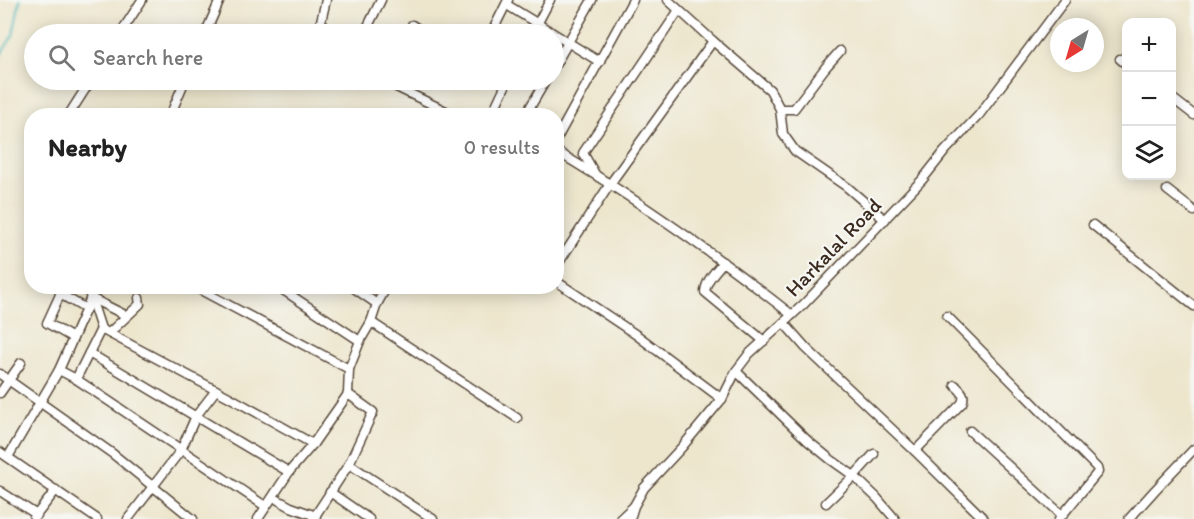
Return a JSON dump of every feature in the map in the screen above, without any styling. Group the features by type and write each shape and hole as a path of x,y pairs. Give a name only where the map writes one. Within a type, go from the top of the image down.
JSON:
{"street":[{"path":"126,24 142,0"},
{"path":"209,24 220,0"},
{"path":"320,24 326,0"},
{"path":"369,24 381,0"},
{"path":"496,24 507,3 537,24 550,0"},
{"path":"564,49 592,0"},
{"path":"564,126 633,0"},
{"path":"668,0 770,90 780,109 783,134 795,151 847,187 885,220"},
{"name":"Harkalal Road","path":"630,519 633,507 644,488 722,399 736,371 749,354 784,323 885,220 979,115 1065,0"},
{"path":"595,174 583,153 680,10"},
{"path":"564,40 600,62"},
{"path":"564,255 610,184 713,41"},
{"path":"780,109 794,109 840,51"},
{"path":"73,108 85,90"},
{"path":"173,108 181,90"},
{"path":"403,90 440,108"},
{"path":"494,108 501,90"},
{"path":"530,108 540,90"},
{"path":"1176,101 1194,115"},
{"path":"564,156 610,184 723,262 792,315"},
{"path":"1167,190 1194,211"},
{"path":"1094,225 1194,306"},
{"path":"723,262 709,279 705,292 765,341"},
{"path":"564,286 638,336 722,399"},
{"path":"60,294 47,323 73,338"},
{"path":"67,294 86,309"},
{"path":"90,294 105,331 313,444"},
{"path":"8,457 59,370 93,294"},
{"path":"208,294 349,369"},
{"path":"289,294 360,341"},
{"path":"363,294 378,304"},
{"path":"258,519 289,472 313,444 348,394 349,369 383,294"},
{"path":"91,298 127,316"},
{"path":"76,379 89,353 105,331 140,304 139,298"},
{"path":"947,316 1097,468 1098,472 1061,517 970,431"},
{"path":"371,322 517,418"},
{"path":"784,323 806,348 984,519"},
{"path":"89,353 289,472"},
{"path":"0,393 21,363"},
{"path":"59,370 76,379 265,506"},
{"path":"736,371 808,441 854,476 895,519"},
{"path":"0,374 113,454 193,519"},
{"path":"915,451 962,403 963,394 955,385"},
{"path":"128,519 181,450 196,417 216,390"},
{"path":"278,500 315,517 339,481 373,412 348,394"},
{"path":"1129,519 1194,449"},
{"path":"0,452 97,519"},
{"path":"826,503 874,454"},
{"path":"349,464 419,515 433,519"},
{"path":"0,491 35,517 56,490"},
{"path":"330,492 369,519"},
{"path":"620,519 633,507"}],"waterway":[{"path":"0,56 13,35 20,0"}]}
